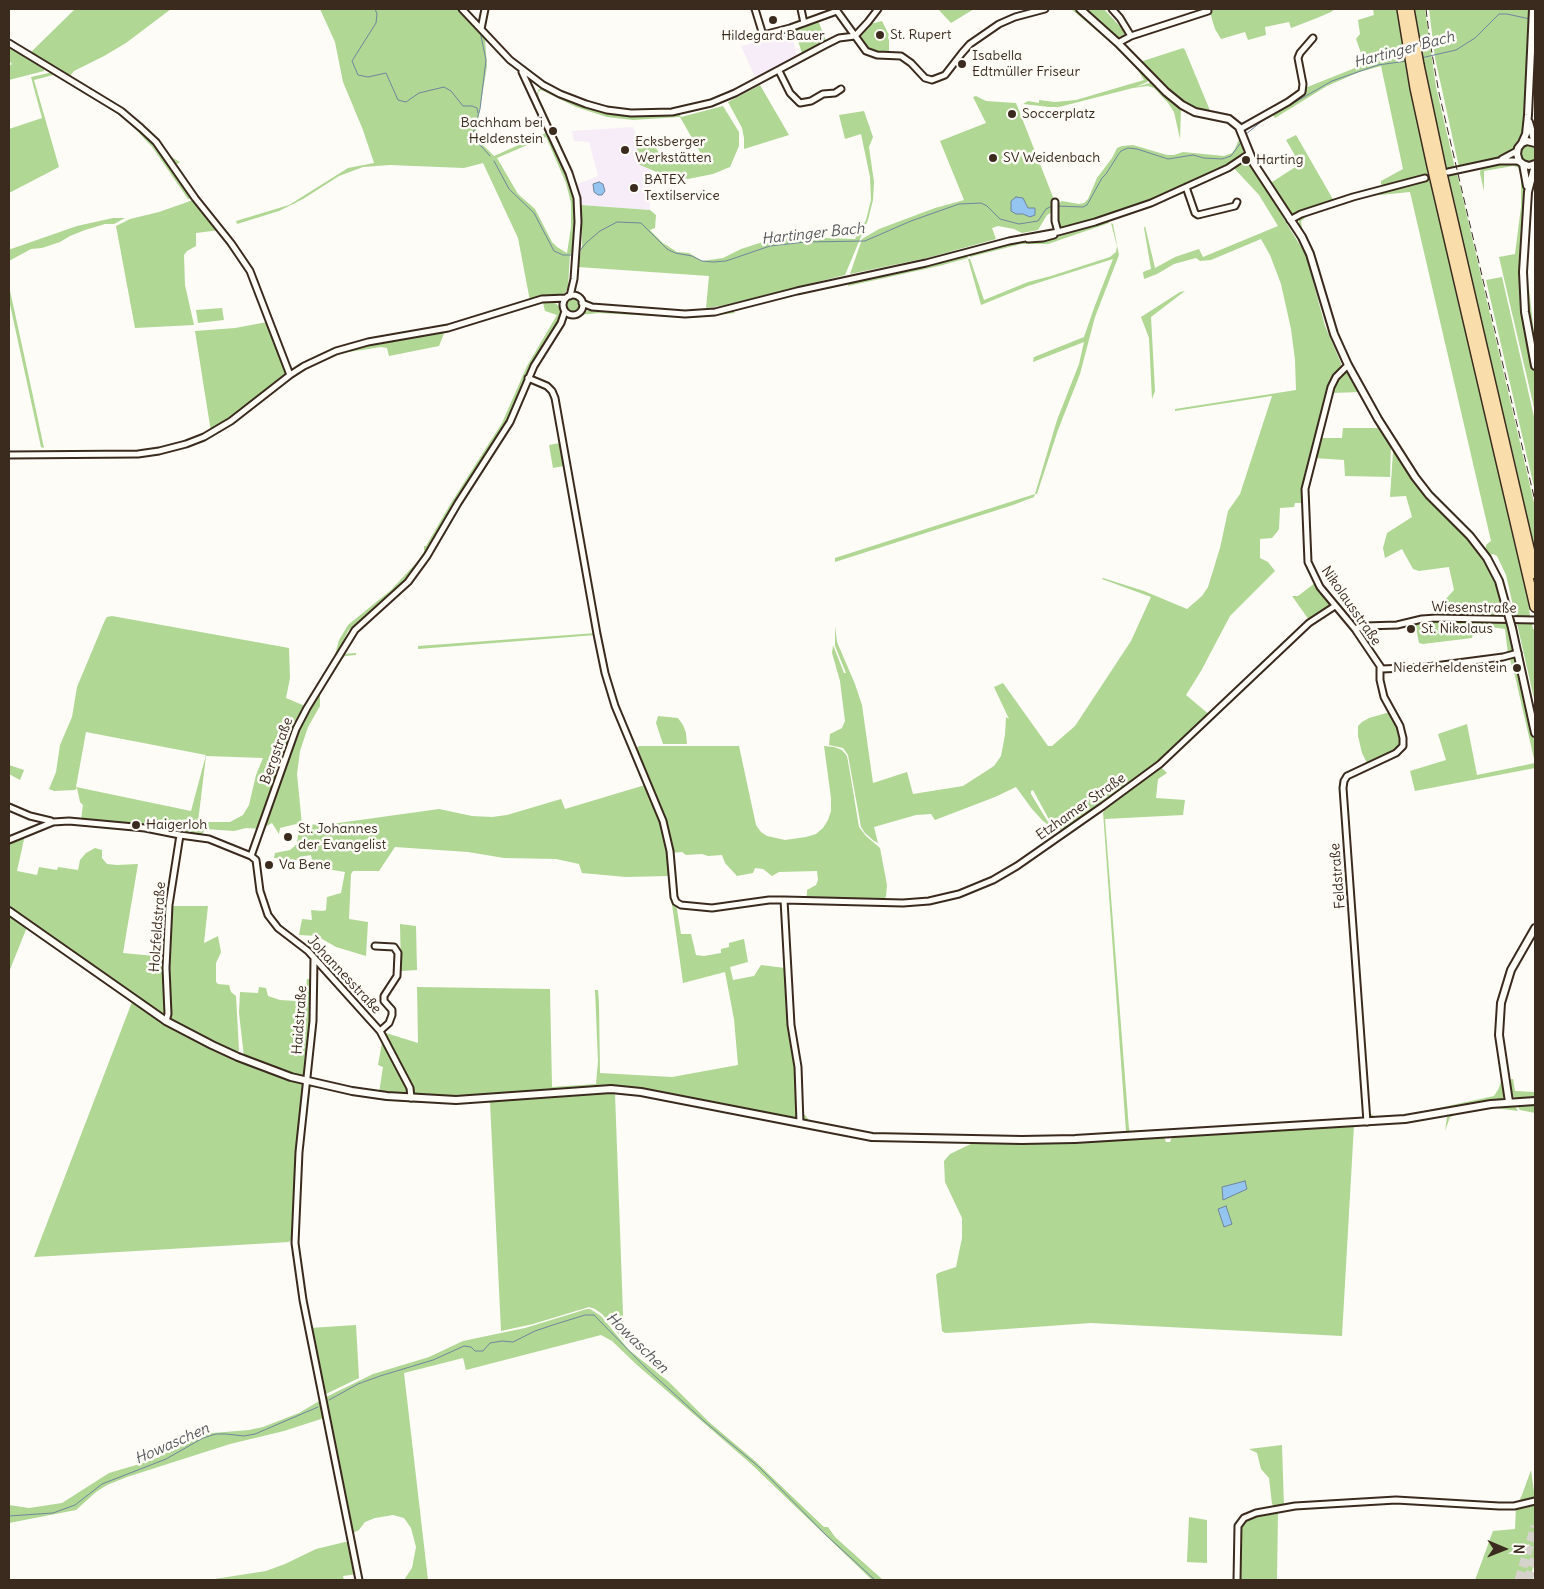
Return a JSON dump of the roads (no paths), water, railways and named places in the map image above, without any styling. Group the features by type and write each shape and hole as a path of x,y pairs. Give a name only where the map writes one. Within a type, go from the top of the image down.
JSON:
{"highway":[{"path":"1402,9 1535,574"},
{"path":"1409,9 1412,52"},
{"path":"1415,66 1440,199 1535,607"}],"street":[{"path":"462,9 521,69 543,85 574,100 607,110 661,114 682,111 717,101 825,45 840,38 855,36 878,9"},
{"path":"481,29 485,9"},
{"path":"755,9 763,35 837,11 866,52 878,55 901,56 911,63 925,78 935,80 948,73 958,57 970,44 999,24 1015,17 1045,9"},
{"path":"800,9 804,23"},
{"path":"1080,9 1118,43 1182,106 1195,112 1229,119 1235,123 1241,132 1249,154 1262,177 1310,254 1334,334 1348,365 1378,418 1415,477 1429,495 1470,536 1487,558 1499,581 1518,653 1535,732"},
{"path":"1112,9 1131,36"},
{"path":"1448,172 1499,161 1517,151 1522,143 1526,134 1528,114 1533,9"},
{"path":"1118,43 1131,36 1207,10"},
{"path":"1241,132 1302,92 1304,84 1298,58 1313,38"},
{"path":"9,43 121,111 156,142 195,198 231,243 250,272 290,375"},
{"path":"521,69 575,190 578,213 574,278 577,296 582,303 592,307 685,314 715,312 797,291 926,263 1015,240 1043,238 1132,210 1228,168 1249,154"},
{"path":"779,70 790,93 800,103 811,101 823,94 835,93 841,89"},
{"path":"534,95 536,88 543,85"},
{"path":"1522,143 1527,141 1535,143 1528,114"},
{"path":"1517,151 1528,192"},
{"path":"1499,161 1521,163 1529,166 1535,164"},
{"path":"1535,164 1528,192 1523,249 1523,295 1535,366"},
{"path":"1290,220 1301,214 1353,197 1425,178"},
{"path":"1186,187 1195,213 1198,215 1235,206 1237,202"},
{"path":"1056,202 1055,221 1058,232"},
{"path":"561,323 574,278"},
{"path":"9,455 138,454 186,444 204,437 231,421 290,375 319,359 351,346 448,328 542,300 577,296"},
{"path":"550,299 571,314"},
{"path":"581,310 582,303"},
{"path":"561,323 571,314 576,314 581,310 592,307"},
{"name":"Bergstraße","path":"251,856 296,729 307,708 355,630 404,586 421,565 510,422 534,366 561,323"},
{"name":"Nikolausstraße","path":"1348,365 1336,377 1331,387 1305,489 1309,565 1320,586 1355,630 1380,668"},
{"name":"Etzhamer Straße","path":"528,378 547,386 555,398 596,634 616,706 663,821 670,851 674,897 676,902 681,904 712,908 769,900 896,903 929,901 959,894 993,880 1103,806 1160,764 1309,624 1335,606"},
{"name":"Wiesenstraße","path":"1355,630 1365,626 1397,625 1436,618 1535,620"},
{"path":"1380,668 1385,670 1414,669 1503,657 1518,653"},
{"name":"Feldstraße","path":"1366,1122 1343,788 1347,776 1396,753 1403,746 1400,726 1384,697 1380,680 1380,668"},
{"path":"9,807 30,816 53,822 69,821 112,824 209,839 251,856"},
{"path":"9,840 53,822"},
{"name":"Holzfeldstraße","path":"166,1021 168,1014 166,968 169,905 180,836"},
{"name":"Johannesstraße","path":"251,856 256,860 260,891 268,915 278,928 302,944 380,1031 410,1088 411,1098"},
{"path":"784,900 791,1026 798,1067 800,1123"},
{"path":"9,912 166,1021 238,1058 307,1081 369,1094 411,1098 473,1099 572,1090 611,1089 641,1092 860,1135 886,1138 1022,1140 1366,1122 1405,1119 1509,1102 1535,1101"},
{"path":"1509,1102 1499,1035 1500,1003 1511,970 1535,928"},
{"path":"375,946 394,947 398,953 397,976 384,996 384,1001 392,1010 392,1015 389,1022 380,1031"},
{"name":"Haidstraße","path":"314,959 313,1021 300,1152 295,1230 296,1253 308,1328 359,1580"},
{"path":"1237,1580 1238,1526 1244,1518 1256,1513 1295,1506 1378,1500 1416,1500 1499,1506 1514,1506 1535,1501"}],"water":[{"path":"599,182 603,184 605,191 602,195 594,192 593,184"},
{"path":"1016,197 1023,198 1028,208 1035,208 1035,215 1030,217 1011,211 1011,201"},
{"path":"1245,1181 1247,1189 1223,1200 1222,1187"},
{"path":"1226,1206 1232,1224 1224,1227 1218,1209"}],"waterway":[{"name":"Hartinger Bach","path":"375,9 377,14 376,23 352,61 358,75 368,77 386,73 398,100 406,102 419,93 444,87 451,91 463,106 477,108 478,113"},
{"name":"Hartinger Bach","path":"1421,58 1456,50 1475,38 1499,14 1530,19"},
{"name":"Hartinger Bach","path":"481,36 486,60 480,109 473,134 490,156"},
{"name":"Hartinger Bach","path":"1245,135 1262,121 1332,81 1378,65 1407,61"},
{"name":"Hartinger Bach","path":"1056,206 1083,207 1087,205 1118,155 1121,151 1128,148 1168,159 1193,155 1222,159 1231,156 1242,141"},
{"name":"Hartinger Bach","path":"494,161 509,189 534,213 554,251 563,255 573,255"},
{"name":"Hartinger Bach","path":"577,254 600,231 617,222 641,223 667,249 702,261 713,262 726,261 770,246 805,242 865,241 911,221 959,204 981,203 987,206 1000,219 1019,224 1038,221 1046,209 1052,206"},
{"name":"Howaschen","path":"329,1400 358,1384 433,1360 464,1346 471,1347 475,1351 483,1351 490,1343 513,1342 535,1331 585,1315 594,1315 646,1368 705,1422 759,1467 826,1535 875,1580"},
{"name":"Howaschen","path":"9,1516 53,1513 75,1505 102,1484 166,1459 203,1438 216,1434 244,1436 255,1434 318,1407"}],"tunnel":[{"path":"1519,1580 1535,1526"},
{"path":"1528,1580 1535,1557"}],"railway":[{"path":"1426,9 1439,93 1535,501"}],"place":[{"name":"Hildegard Bauer","path":"773,20"},
{"name":"St. Rupert","path":"880,35"},
{"name":"Isabella Edtmüller Friseur","path":"962,64"},
{"name":"Soccerplatz","path":"1012,114"},
{"name":"Bachham bei Heldenstein","path":"553,131"},
{"name":"Ecksberger Werkstätten","path":"625,150"},
{"name":"SV Weidenbach","path":"993,158"},
{"name":"Harting","path":"1246,160"},
{"name":"BATEX Textilservice","path":"634,188"},
{"name":"St. Nikolaus","path":"1411,629"},
{"name":"Niederheldenstein","path":"1517,668"},
{"name":"Haigerloh","path":"136,825"},
{"name":"St. Johannes der Evangelist","path":"288,837"},
{"name":"Va Bene","path":"269,865"}]}
